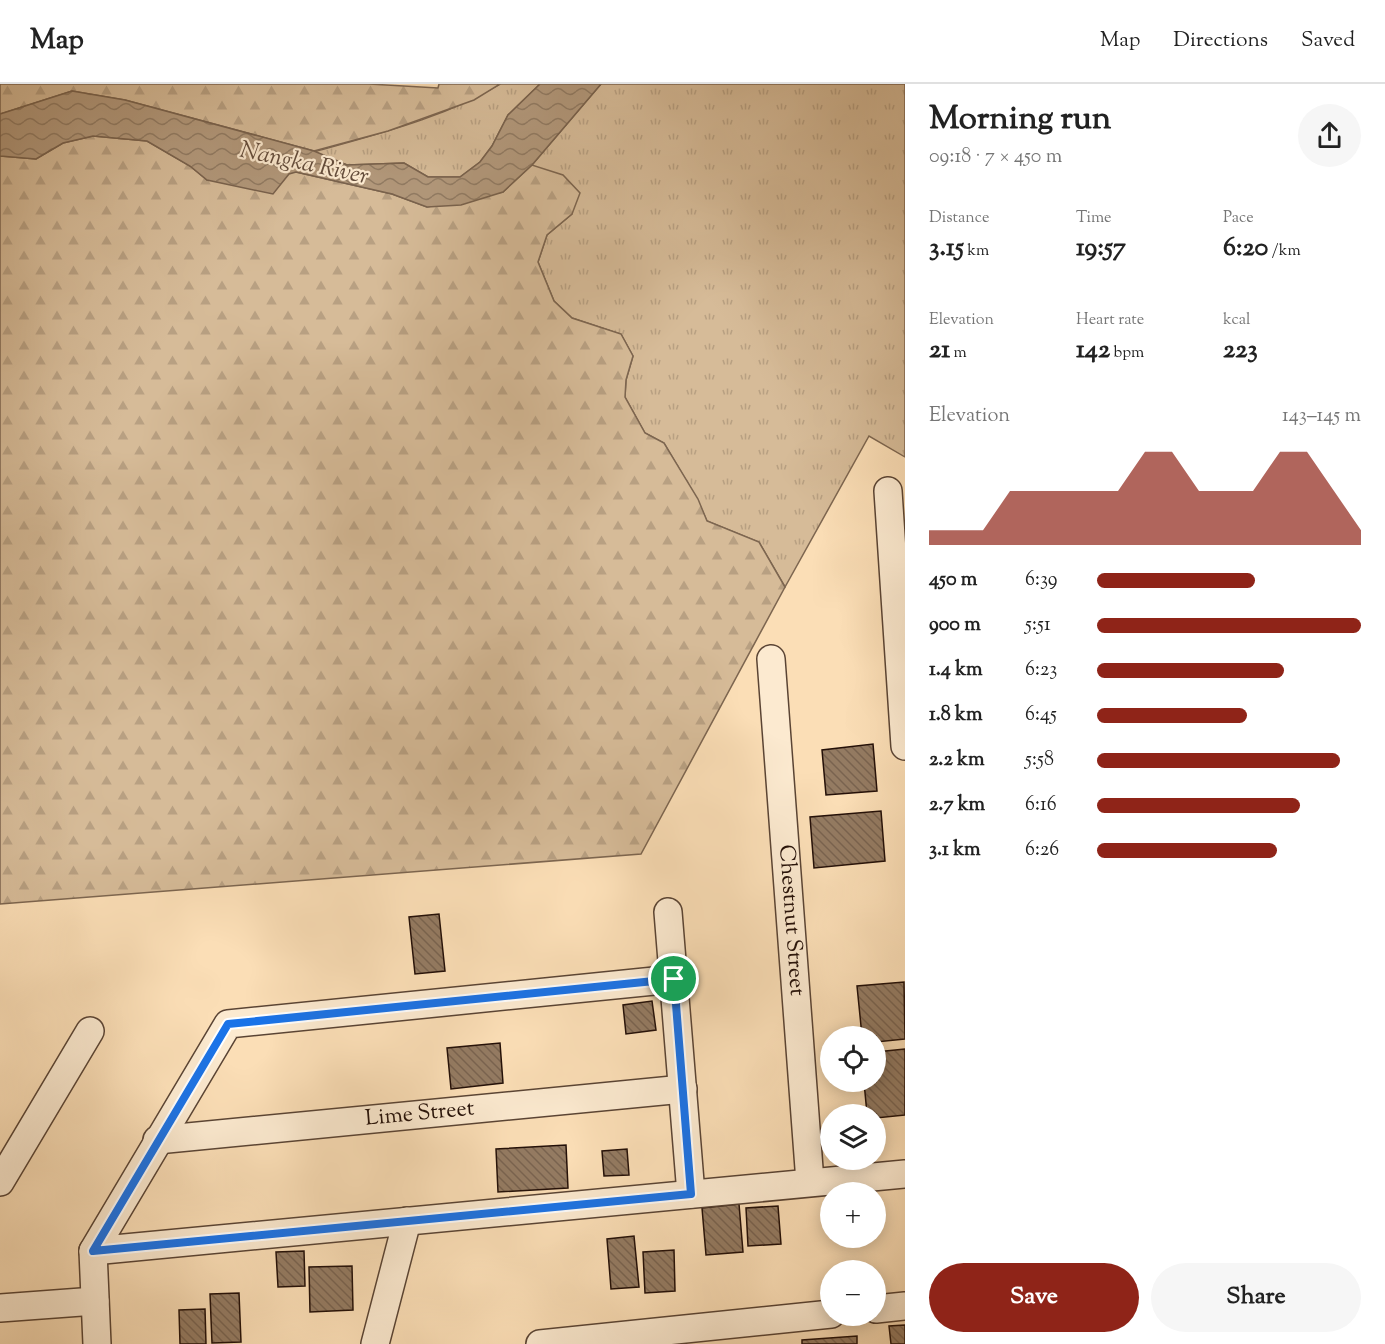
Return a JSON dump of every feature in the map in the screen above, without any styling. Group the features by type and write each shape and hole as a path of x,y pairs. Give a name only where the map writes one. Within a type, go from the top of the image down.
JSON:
{"street":[{"path":"888,491 905,746"},
{"name":"Chestnut Street","path":"771,659 810,1182"},
{"path":"668,912 691,1194"},
{"path":"98,1344 93,1251 228,1024 674,979"},
{"path":"0,1182 90,1031"},
{"name":"Lime Street","path":"157,1140 683,1089"},
{"path":"93,1251 905,1174"},
{"path":"375,1344 407,1221"},
{"path":"0,1308 95,1301"},
{"path":"886,1309 905,1306"},
{"path":"540,1344 820,1315"}],"green space":[{"path":"0,84 369,84 438,88 439,84 500,84 474,100 388,131 314,151 125,100 72,91 0,114"},
{"path":"500,84 540,84 508,115 492,146 480,162 460,177 428,177 404,163 347,165 314,152 433,116"},
{"path":"601,84 905,84 905,457 869,436 785,587 759,542 707,521 697,499 664,443 645,433 625,397 626,380 633,356 621,334 572,318 554,301 538,262 547,235 572,214 532,165"},
{"path":"93,136 147,141 190,166 207,180 296,172 392,194 427,207 503,192 532,165 563,175 580,193 572,214 547,235 538,262 554,301 572,318 621,334 633,356 626,380 625,397 645,433 664,443 698,499 707,521 759,542 785,587 641,854 0,904 0,156 36,159 63,143"}],"water":[{"name":"Nangka River","path":"540,84 601,84 532,165 503,192 461,205 427,207 392,194 296,172 289,174 273,194 207,180 190,166 147,141 93,136 63,143 36,159 0,156 0,114 72,91 125,100 314,151 347,165 404,163 428,177 460,177 480,162 492,146 508,115"}],"building":[{"path":"873,744 877,791 826,795 822,750"},
{"path":"881,811 885,861 814,868 810,817"},
{"path":"439,914 445,971 415,974 409,917"},
{"path":"904,982 905,1039 886,1041 886,1026 861,1026 857,986"},
{"path":"652,1001 656,1030 626,1034 623,1005"},
{"path":"500,1043 503,1083 451,1089 447,1048"},
{"path":"905,1049 905,1115 886,1117 886,1104 866,1104 865,1092 886,1092 886,1051"},
{"path":"566,1145 568,1188 498,1192 496,1149"},
{"path":"627,1149 629,1175 604,1176 602,1151"},
{"path":"739,1204 743,1252 706,1255 702,1208"},
{"path":"778,1206 781,1244 748,1246 746,1208"},
{"path":"634,1236 639,1287 611,1289 607,1239"},
{"path":"674,1250 675,1291 645,1293 643,1252"},
{"path":"304,1251 305,1286 278,1287 276,1252"},
{"path":"352,1266 353,1310 310,1312 309,1267"},
{"path":"239,1293 241,1342 212,1343 210,1294"},
{"path":"205,1309 206,1344 180,1344 179,1310"},
{"path":"905,1325 905,1344 891,1344 889,1326"},
{"path":"857,1336 857,1344 802,1344 802,1340"}],"route":[{"path":"674,979 691,1194 93,1251 228,1024 674,979"}]}
